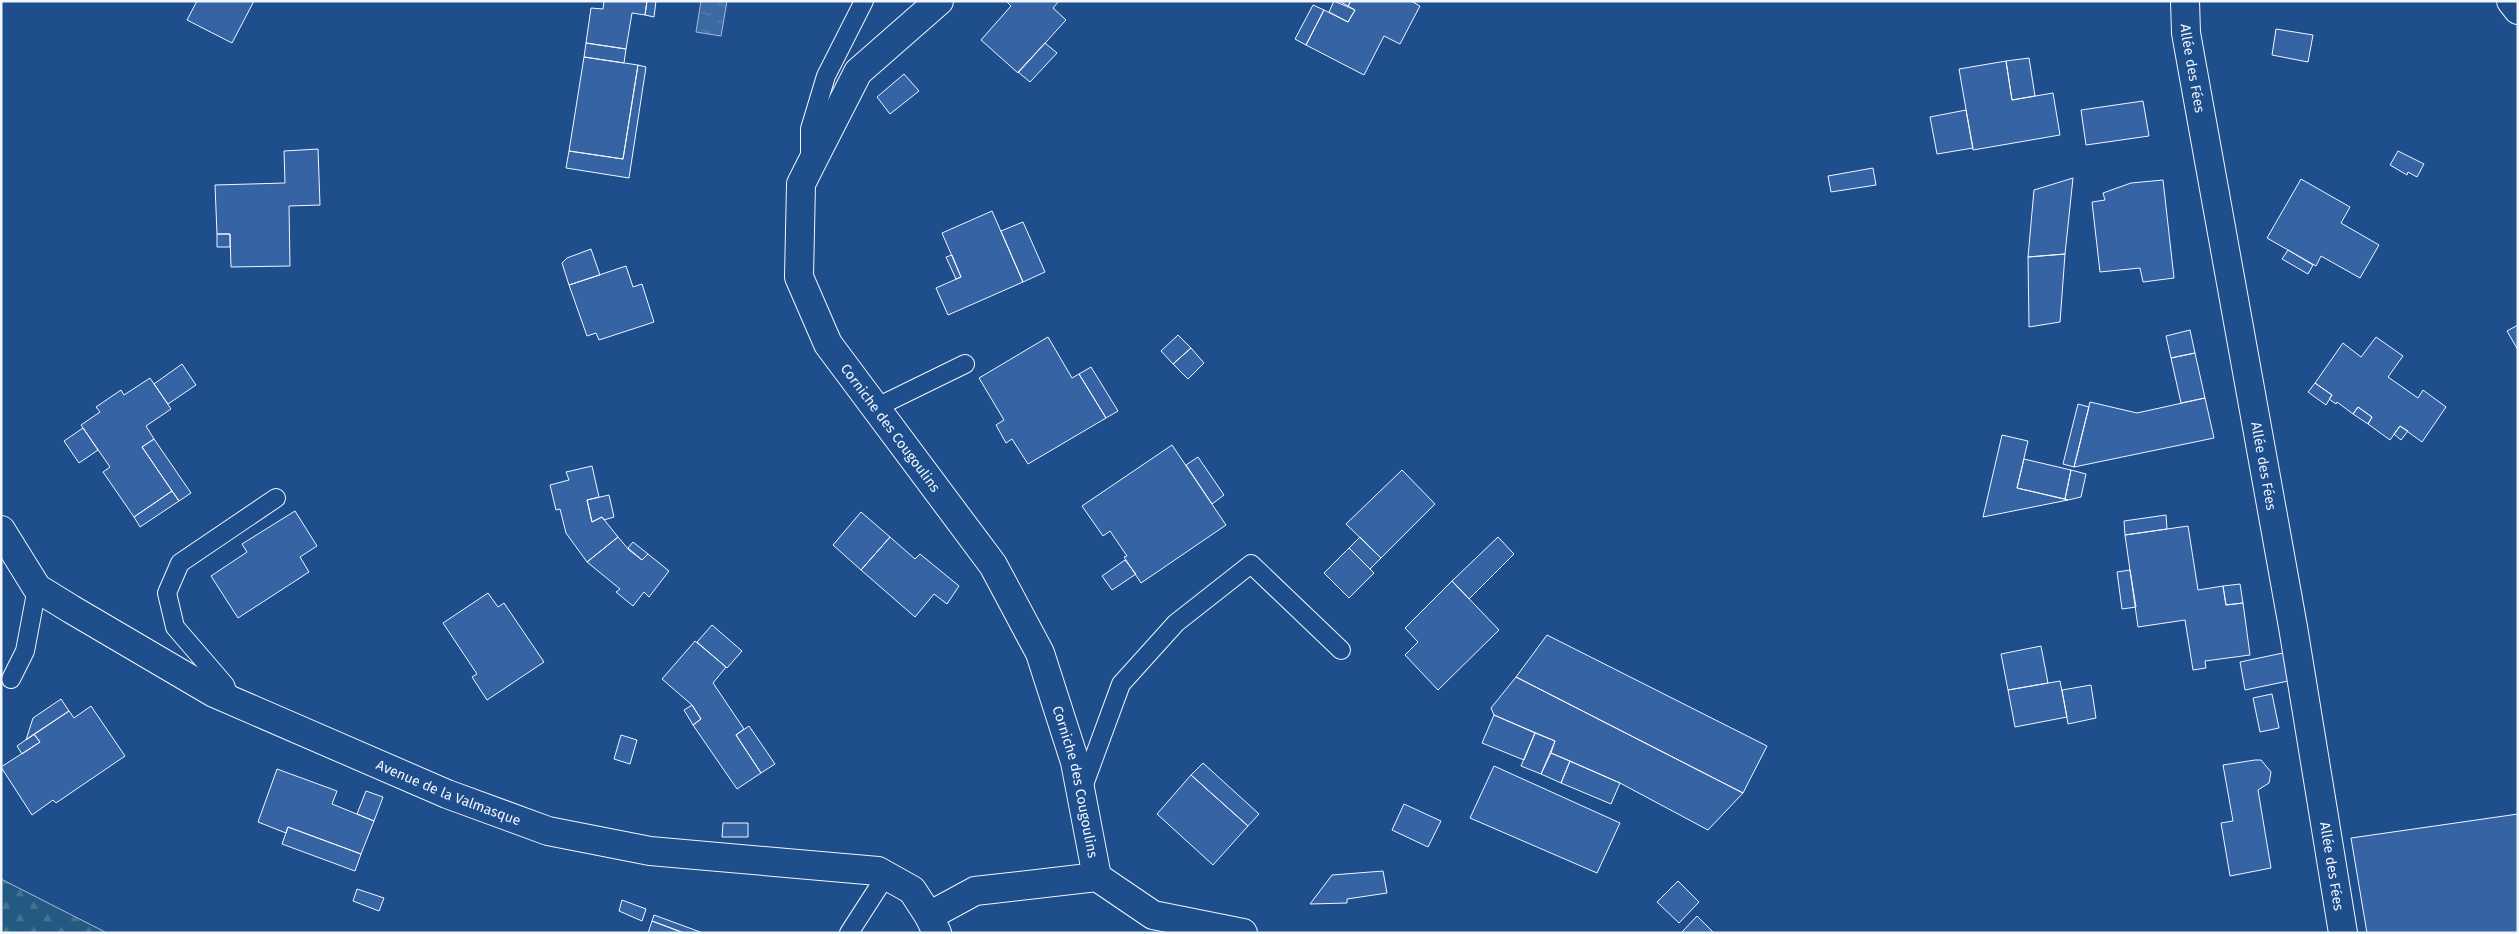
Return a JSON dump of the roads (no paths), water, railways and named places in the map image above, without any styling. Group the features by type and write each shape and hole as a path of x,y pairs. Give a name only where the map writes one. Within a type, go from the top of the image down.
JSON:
{"main road":[{"name":"Corniche des Cougoulins","path":"933,924 976,891 1097,877 1075,762 1036,644 993,565 828,344 799,277 801,184 810,166 858,72 939,1"},
{"name":"Allée des Fées","path":"2185,1 2186,33 2293,627 2343,933"},
{"path":"2511,1 2518,10"},
{"name":"Avenue de la Valmasque","path":"1,530 37,588 214,693 447,794 548,831 650,851 878,871 887,874 912,890 933,924"},
{"path":"1097,877 1153,915 1243,933"}],"lane":[{"path":"810,166 810,129 826,76 864,1"},
{"path":"876,408 965,364"},
{"path":"231,700 225,685 175,627 167,593 180,563 276,498"},
{"path":"1081,792 1121,684 1176,623 1251,564 1341,650"},
{"path":"11,679 25,651 37,588"},
{"path":"848,933 887,874"}],"water":[{"path":"701,1 727,1 721,36 696,32"}]}
